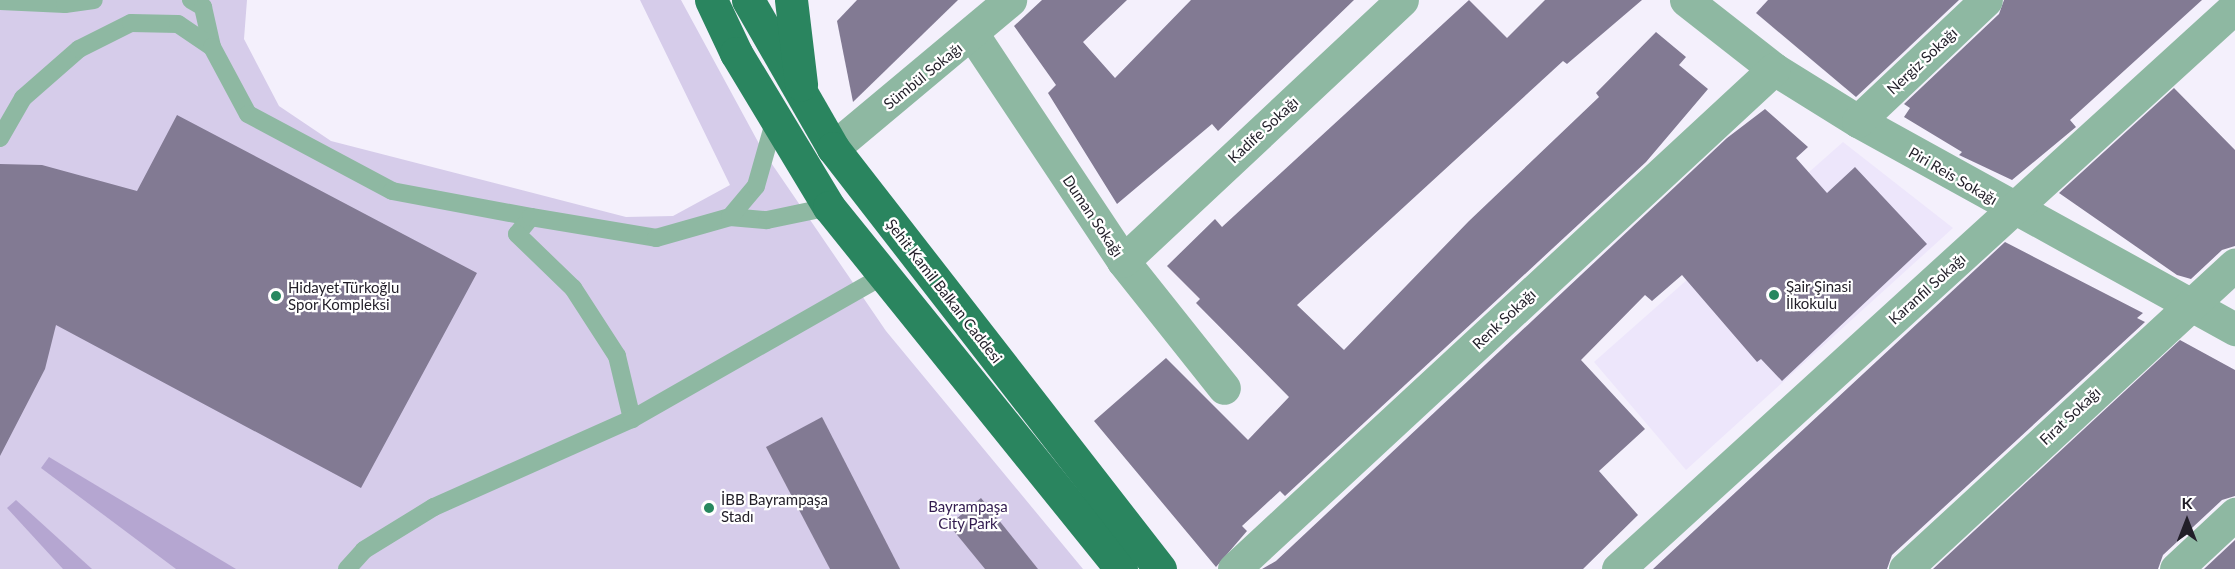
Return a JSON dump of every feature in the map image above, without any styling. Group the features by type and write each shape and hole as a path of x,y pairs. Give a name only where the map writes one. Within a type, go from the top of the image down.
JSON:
{"main road":[{"path":"711,0 775,119 829,207 1121,569"},
{"name":"Şehit Kamil Balkan Caddesi","path":"748,0 833,148 1160,569"},
{"path":"791,0 802,95"}],"street":[{"name":"Sümbül Sokağı","path":"833,148 973,35 1010,0"},
{"name":"Kadife Sokağı","path":"1123,261 1402,0"},
{"name":"Nergiz Sokağı","path":"1858,121 1986,0"},
{"name":"Piri Reis Sokağı","path":"1702,4 1774,69 1858,121 2014,210 2235,329"},
{"name":"Karanfil Sokağı","path":"1618,569 2235,7"},
{"name":"Duman Sokağı","path":"973,35 1123,261 1224,388"},
{"name":"Renk Sokağı","path":"1234,569 1774,69"},
{"name":"Fırat Sokağı","path":"1905,569 2235,264"},
{"path":"2176,569 2235,514"}],"lane":[{"path":"0,1 65,4 94,0"},
{"path":"191,0 203,7 212,46 248,114 392,191 656,238 730,217 767,220 829,207"},
{"path":"0,138 22,98 79,49 131,23 178,24 212,46"},
{"path":"730,217 756,186 775,119"},
{"path":"531,217 517,234 573,288 617,356 632,419"},
{"path":"347,569 364,550 434,507 632,419 884,275"}],"shaded area":[{"name":"Şair Şinasi İlkokulu","path":"1843,142 1953,228 1686,470 1594,362"},
{"path":"49,457 236,569 176,569 41,468"},
{"path":"16,500 92,569 63,569 7,508"}],"green space":[{"name":"Bayrampaşa City Park","path":"0,0 247,0 244,39 279,106 331,141 626,217 673,216 730,185 640,0 681,0 763,151 886,331 1083,569 0,569"}],"building":[{"path":"857,0 958,0 853,102 837,21"},
{"path":"1042,0 1127,0 1083,42 1115,78 1191,0 1354,0 1218,131 1212,124 1117,204 1048,93 1056,85 1014,26"},
{"path":"1469,0 1507,38 1545,0 1642,0 1567,64 1563,61 1297,305 1344,350 1469,221 1599,97 1596,93 1656,32 1686,57 1679,65 1708,89 1646,162 1285,496 1280,491 1242,526 1247,531 1216,567 1094,421 1166,358 1248,440 1289,397 1196,303 1200,299 1167,266 1215,219 1222,227"},
{"path":"1768,0 1959,0 1856,97 1756,13"},
{"path":"2004,0 2202,0 2070,120 2076,127 2012,180 1959,155 1962,152 1904,117 1910,108 1904,104 1999,14"},
{"path":"2174,88 2235,150 2235,246 2222,250 2191,279 2177,275 2059,193"},
{"path":"1765,109 1808,147 1796,158 1827,193 1855,167 1927,244 1782,381 1761,359 1757,362 1682,275 1652,301 1645,295 1581,360 1645,429 1599,471 1638,515 1583,569 1262,569 1276,561 1727,138"},
{"name":"Hidayet Türkoğlu Spor Kompleksi","path":"177,115 477,273 361,488 56,325 45,369 0,456 0,164 42,165 137,191"},
{"path":"2005,242 2143,313 2137,318 2145,322 1892,555 1887,569 1653,569"},
{"path":"2180,340 2235,370 2235,496 2222,500 2163,555 2158,569 1933,569"},
{"path":"822,417 900,569 830,569 766,447"},
{"path":"981,498 1038,569 985,569 949,525"},
{"path":"2235,540 2235,569 2204,569"}],"place":[{"name":"Şair Şinasi İlkokulu","path":"1774,295"},
{"name":"Hidayet Türkoğlu Spor Kompleksi","path":"276,296"},
{"name":"İBB Bayrampaşa Stadı","path":"709,508"}]}
